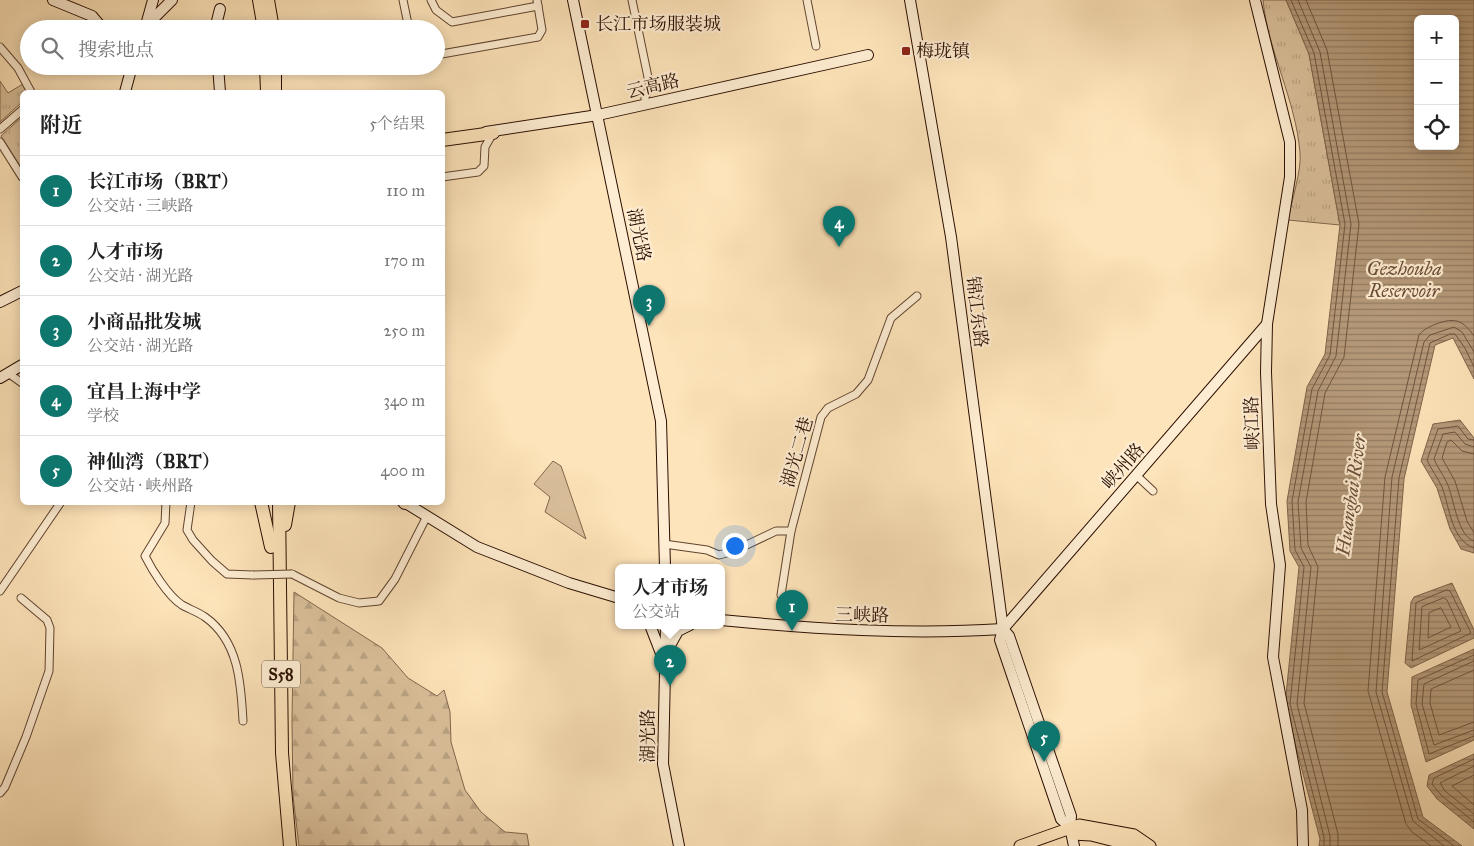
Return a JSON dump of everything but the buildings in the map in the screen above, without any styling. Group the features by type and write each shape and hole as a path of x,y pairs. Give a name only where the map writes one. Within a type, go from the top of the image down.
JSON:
{"highway":[{"path":"259,0 262,20"},
{"path":"268,0 271,20"},
{"path":"267,75 268,90"},
{"path":"269,90 273,75"},
{"path":"445,138 493,133"},
{"path":"262,505 275,548"},
{"name":"S58","path":"271,505 275,548 282,753 290,846"},
{"name":"S58","path":"279,505 275,548 273,742 282,846"},
{"path":"275,548 288,505"}],"main road":[{"path":"53,0 92,16 95,20"},
{"path":"147,20 153,0"},
{"path":"153,20 172,0"},
{"name":"湖光路","path":"573,0 661,420 665,564"},
{"name":"锦江东路","path":"910,0 951,237 1003,629"},
{"name":"峡江路","path":"1255,0 1287,125 1291,159 1267,324 1266,372 1271,504 1280,565 1273,657 1302,810 1303,846"},
{"path":"217,20 220,9"},
{"name":"云高路","path":"493,133 598,115 868,55"},
{"path":"125,90 129,75"},
{"path":"219,75 220,90"},
{"path":"0,302 20,293"},
{"name":"峡州路","path":"1003,629 1267,324"},
{"path":"4,375 20,365"},
{"path":"408,505 477,547 569,583 615,597"},
{"name":"三峡路","path":"725,620 826,630 958,632 1003,629"},
{"path":"652,629 665,665"},
{"name":"湖光路","path":"666,629 663,764 680,846"},
{"path":"665,665 668,645 678,631 682,629"},
{"path":"1003,629 1009,636 1071,816 1070,830 1074,846"},
{"path":"1020,846 1070,830 1091,826 1134,835 1150,846"},
{"path":"1035,846 1070,830 1135,846"}],"street":[{"path":"403,0 407,20"},
{"path":"431,0 436,10 452,22 537,3 542,30 538,37 445,54"},
{"path":"632,0 650,87 645,97 645,104"},
{"path":"807,0 816,46"},
{"path":"0,47 20,71"},
{"path":"22,75 31,90"},
{"path":"0,129 20,112"},
{"path":"445,177 478,172 484,166 485,147 493,133"},
{"path":"0,142 20,174"},
{"name":"湖光二巷","path":"781,595 791,531 821,417 828,408 856,394 868,380 891,318 917,296"},
{"path":"4,375 20,382"},
{"path":"1136,476 1152,490"},
{"path":"0,591 59,505"},
{"path":"166,505 165,523 145,556 151,570 180,603 206,618 226,639 234,655 241,689 243,721"},
{"path":"191,505 187,530 193,540 227,574 292,574 339,598 358,603 379,601 396,579 427,516"},
{"path":"664,544 707,550 719,555 734,551 776,531 791,531"},
{"path":"0,793 5,788 26,737 49,671 50,628 47,620 21,598"}],"green space":[{"path":"1263,0 1286,0 1309,54 1340,225 1288,220 1298,177 1300,153 1293,114 1270,38"},
{"path":"0,81 8,93 23,84 26,90 20,90 20,104 0,122"},
{"path":"20,119 20,166 1,136"},
{"path":"553,461 561,466 586,539 545,512 550,497 534,484"},
{"path":"294,592 382,648 408,678 437,696 444,690 450,712 451,742 465,790 481,812 505,832 527,834 529,846 299,846 293,796"}],"water":[{"name":"Gezhouba Reservoir","path":"1286,0 1474,0 1474,379 1453,338 1435,345 1404,479 1387,692 1423,817 1462,846 1319,846 1320,839 1285,705 1299,567 1290,551 1287,501 1307,387 1325,354 1340,225 1309,54"},
{"path":"1460,420 1474,438 1474,553 1461,549 1450,529 1437,488 1421,461 1433,424"},
{"path":"1452,583 1474,630 1474,638 1411,668 1405,663 1411,602 1414,597"},
{"path":"1474,649 1474,740 1426,762 1411,705 1412,677"},
{"path":"1474,754 1474,829 1437,799 1427,786 1429,775"}],"place":[{"name":"长江市场服装城","path":"585,24"},
{"name":"梅珑镇","path":"906,51"},
{"name":"宜昌上海中学","path":"839,247"},
{"name":"小商品批发城","path":"649,326"},
{"name":"长江市场（BRT）","path":"792,631"},
{"name":"人才市场","path":"670,686"},
{"name":"神仙湾（BRT）","path":"1044,762"}],"water label":[{"name":"Huangbai River","path":"1351,495"}]}
